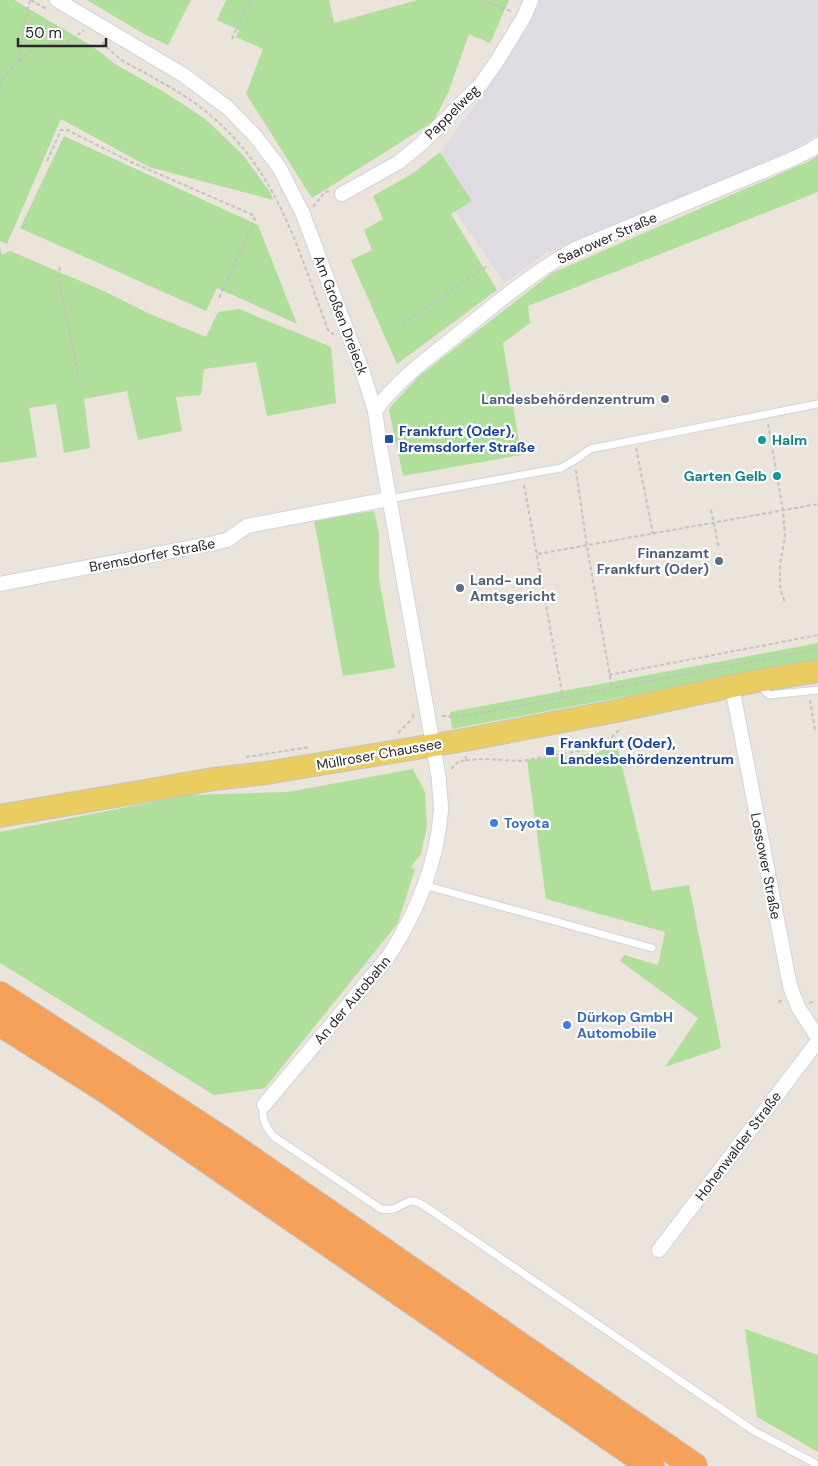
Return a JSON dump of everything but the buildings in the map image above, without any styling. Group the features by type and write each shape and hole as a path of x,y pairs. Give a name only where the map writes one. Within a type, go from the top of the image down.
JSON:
{"highway":[{"path":"0,995 234,1148 694,1466"},
{"path":"0,1023 106,1090 303,1224 651,1466"},
{"path":"546,1394 620,1466"}],"main road":[{"name":"Müllroser Chaussee","path":"0,816 214,778 266,773 433,745 608,713 818,670"}],"street":[{"name":"Pappelweg","path":"342,194 399,162 421,144 481,84 498,61 524,17 531,0"},
{"name":"Am Großen Dreieck","path":"55,7 88,27 182,74 228,108 256,137 279,167 302,212 376,411 389,499 433,745"},
{"name":"Saarower Straße","path":"376,411 395,387 417,367 507,294 547,265 575,249 790,160 818,145"},
{"name":"Bremsdorfer Straße","path":"0,584 214,544 227,540 247,526 389,499"},
{"name":"Lossower Straße","path":"732,687 790,986 798,1007 818,1038"},
{"name":"An der Autobahn","path":"264,1105 388,957 403,934 415,910 424,885 441,809 439,779 433,745"},
{"name":"Hohenwalder Straße","path":"659,1250 818,1042"}],"lane":[{"path":"389,499 561,468 590,449 818,404"},
{"path":"756,682 770,695 818,690"},
{"path":"424,885 652,948"},
{"path":"264,1105 262,1113 264,1124 274,1136 381,1209 390,1210 414,1201 426,1207 754,1430 818,1465"}],"path":[{"path":"19,62 31,0 55,7"},
{"path":"232,39 249,0"},
{"path":"483,0 524,17"},
{"path":"76,27 88,27"},
{"path":"0,86 4,78 28,53 42,45 70,41 88,27"},
{"path":"100,41 120,58 170,87 208,113 231,133 255,163 273,191 290,226 328,330 338,338"},
{"path":"46,161 60,130 68,130 129,161 253,215 255,220 218,300"},
{"path":"302,212 314,206 325,192 335,190 342,194"},
{"path":"402,323 416,316 488,266"},
{"path":"60,267 58,277 78,378"},
{"path":"766,414 783,510 785,537 780,564 780,587 785,604"},
{"path":"634,440 653,534"},
{"path":"575,460 587,546 612,688"},
{"path":"522,475 563,698"},
{"path":"538,554 818,504"},
{"path":"711,510 719,548"},
{"path":"609,675 818,635"},
{"path":"459,717 818,649"},
{"path":"808,691 815,730"},
{"path":"466,760 484,758 521,761 591,749 611,738 625,724"}],"shaded area":[{"path":"539,0 818,0 818,134 794,149 546,253 504,283 455,211 472,201 440,152 488,88 533,15"}],"green space":[{"path":"0,0 14,0 92,46 115,64 204,118 243,155 270,192 273,200 149,167 61,119 7,244 0,241"},
{"path":"87,0 191,0 168,45 144,34"},
{"path":"226,0 329,0 334,23 418,0 509,0 490,43 469,34 448,93 433,122 312,198 246,94 263,49 236,37 239,30 217,20"},
{"path":"64,136 258,225 297,324 217,288 206,311 20,228"},
{"path":"440,152 472,201 451,214 497,290 397,364 351,260 372,250 364,230 383,219 373,196 412,174"},
{"path":"818,155 818,192 528,306 530,323 503,343 521,455 403,476 389,410 392,405 418,377 552,273 812,160"},
{"path":"0,246 2,255 10,251 206,337 218,312 239,309 331,347 336,403 267,416 256,362 204,369 201,395 176,397 182,431 138,440 127,391 84,399 90,448 64,453 56,404 29,408 37,457 0,463"},
{"path":"374,511 379,533 379,578 395,668 343,676 314,520"},
{"path":"818,643 818,660 452,729 450,712"},
{"path":"615,737 652,891 689,885 721,1048 665,1067 698,1018 620,961 624,955 658,965 665,932 546,899 527,760 598,753"},
{"path":"413,769 425,792 427,826 421,854 411,867 415,869 398,923 265,1088 214,1095 0,963 0,832 188,795 288,792"},
{"path":"745,1329 818,1355 818,1452 757,1417"}],"place":[{"name":"Landesbehördenzentrum","path":"665,399"},
{"name":"Frankfurt (Oder), Bremsdorfer Straße","path":"389,439"},
{"name":"Halm","path":"762,440"},
{"name":"Garten Gelb","path":"777,476"},
{"name":"Finanzamt Frankfurt (Oder)","path":"719,561"},
{"name":"Land- und Amtsgericht","path":"460,588"},
{"name":"Frankfurt (Oder), Landesbehördenzentrum","path":"550,751"},
{"name":"Toyota","path":"494,823"},
{"name":"Dürkop GmbH Automobile","path":"567,1025"}]}
